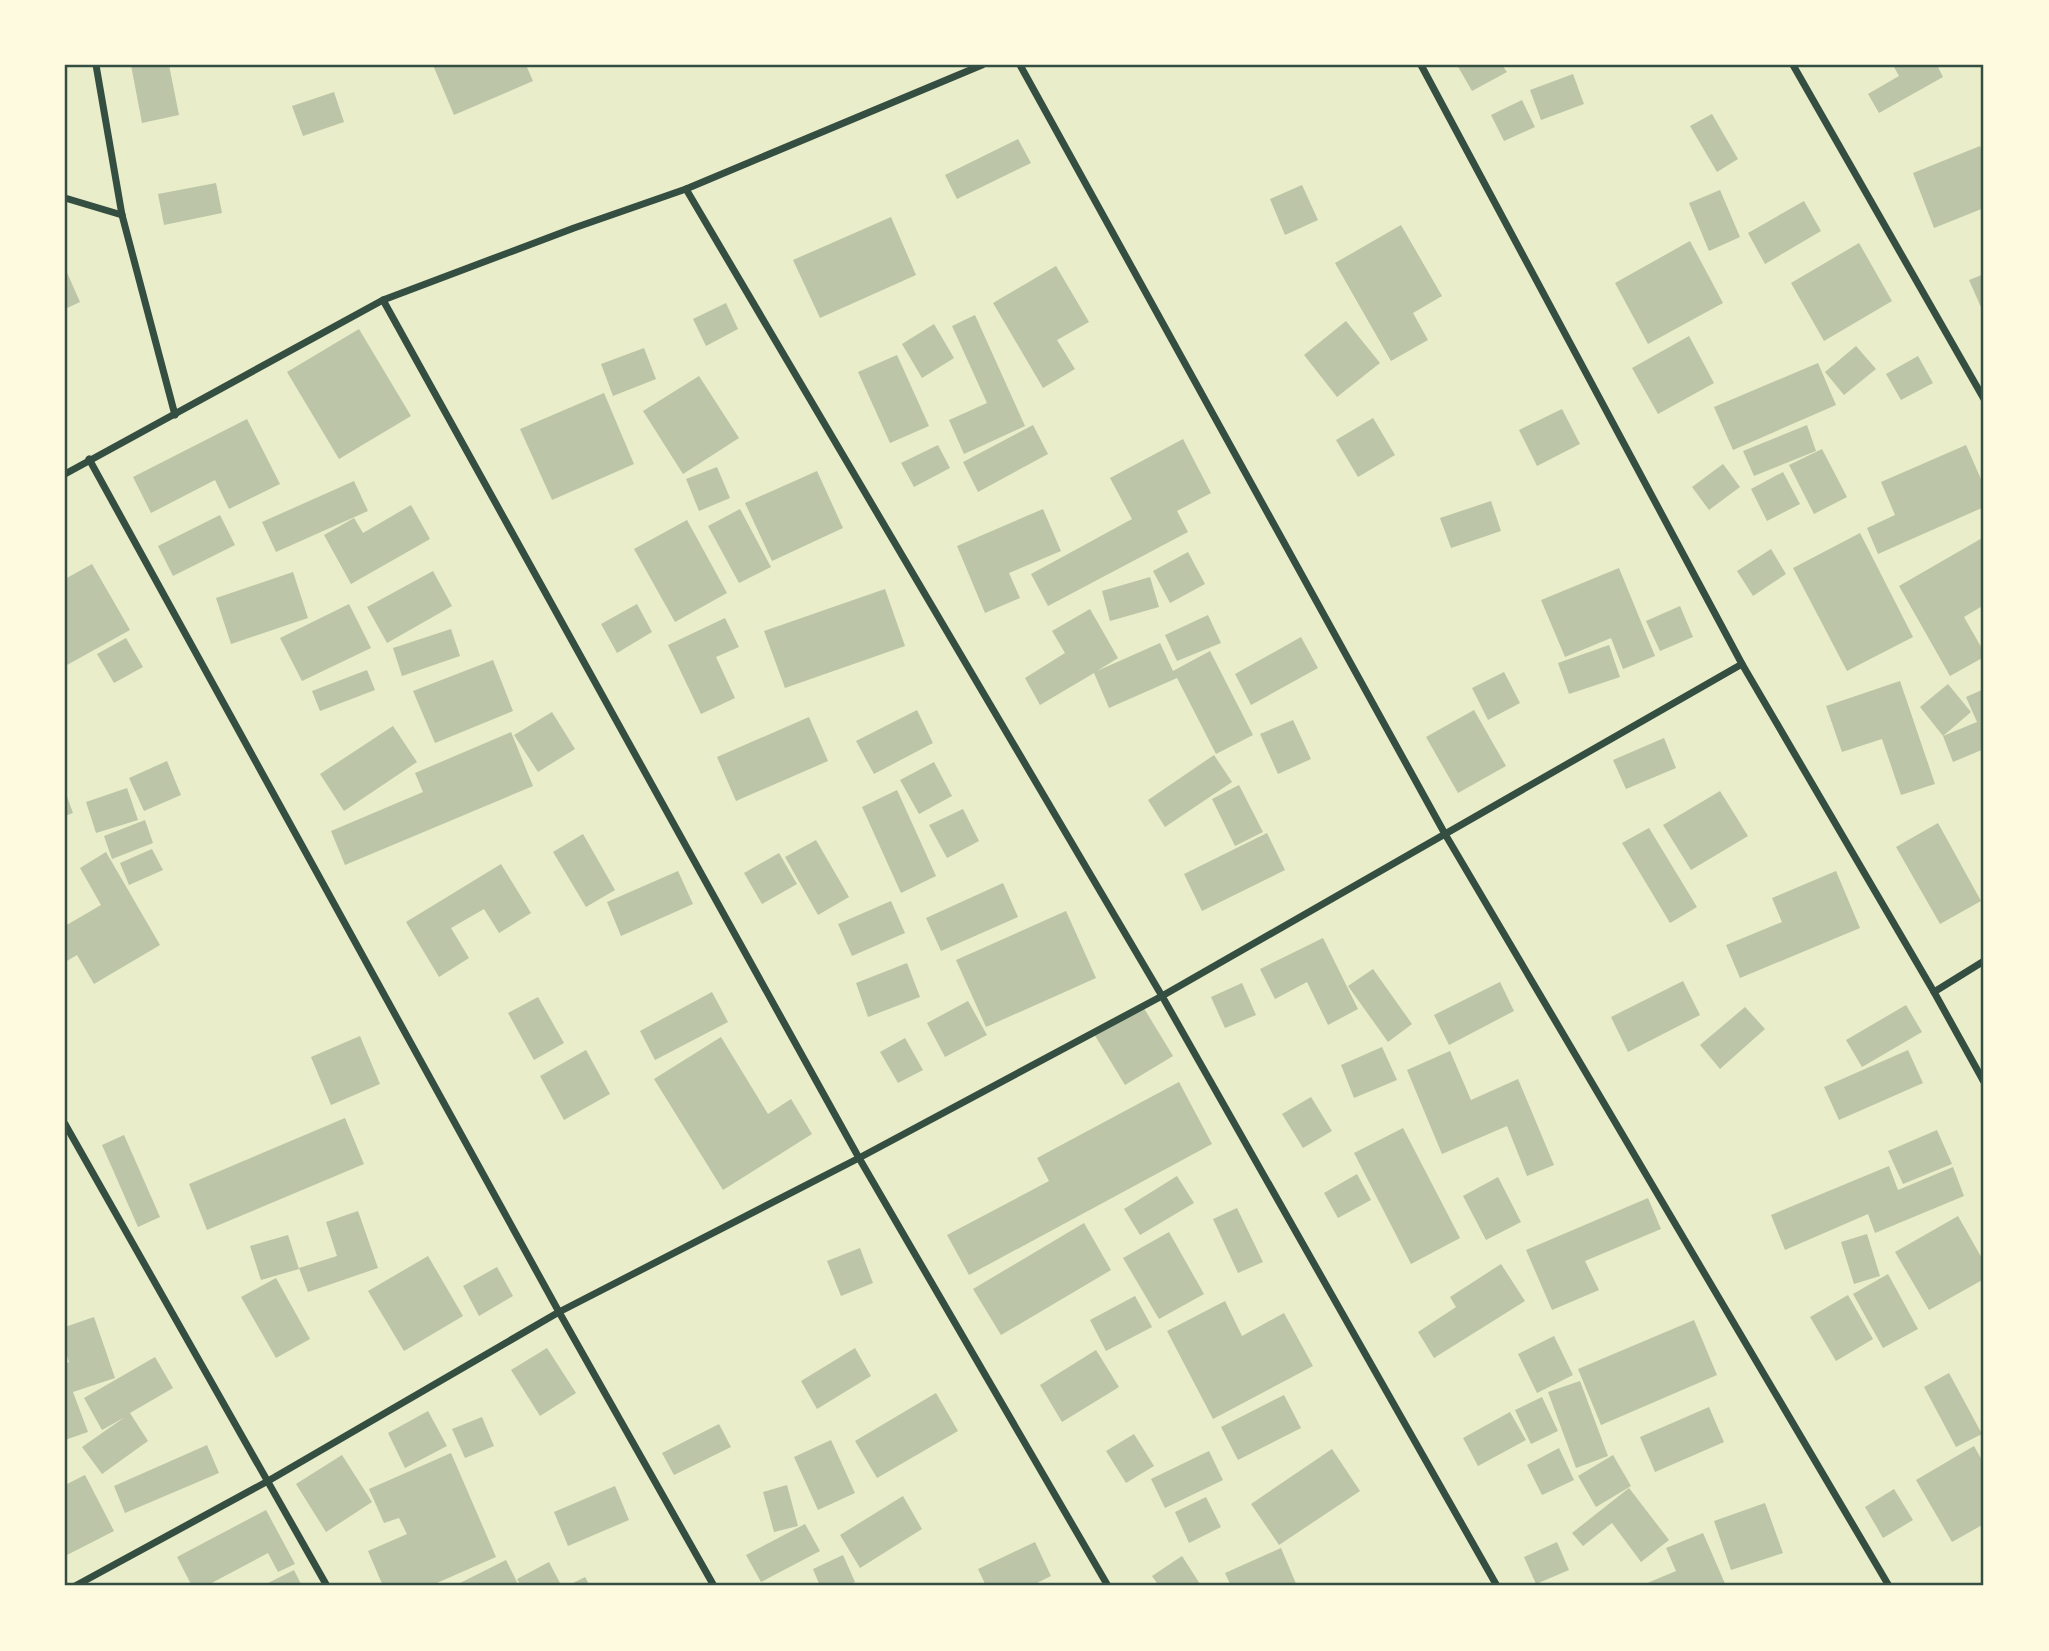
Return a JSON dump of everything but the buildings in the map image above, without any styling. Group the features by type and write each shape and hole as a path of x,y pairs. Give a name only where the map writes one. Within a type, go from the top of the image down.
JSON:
{"street":[{"path":"96,65 122,215 175,415"},
{"path":"65,474 383,300 686,189 982,65"},
{"path":"1020,65 1445,834 1889,1586"},
{"path":"1421,65 1742,664 1984,1082"},
{"path":"1793,65 1984,398"},
{"path":"686,189 1162,996 1497,1586"},
{"path":"65,198 122,215"},
{"path":"383,300 859,1158 1108,1586"},
{"path":"89,459 559,1312 714,1586"},
{"path":"75,1586 268,1481 559,1312 859,1158 1162,996 1742,664"},
{"path":"1934,992 1984,961"},
{"path":"65,1124 327,1586"}]}
